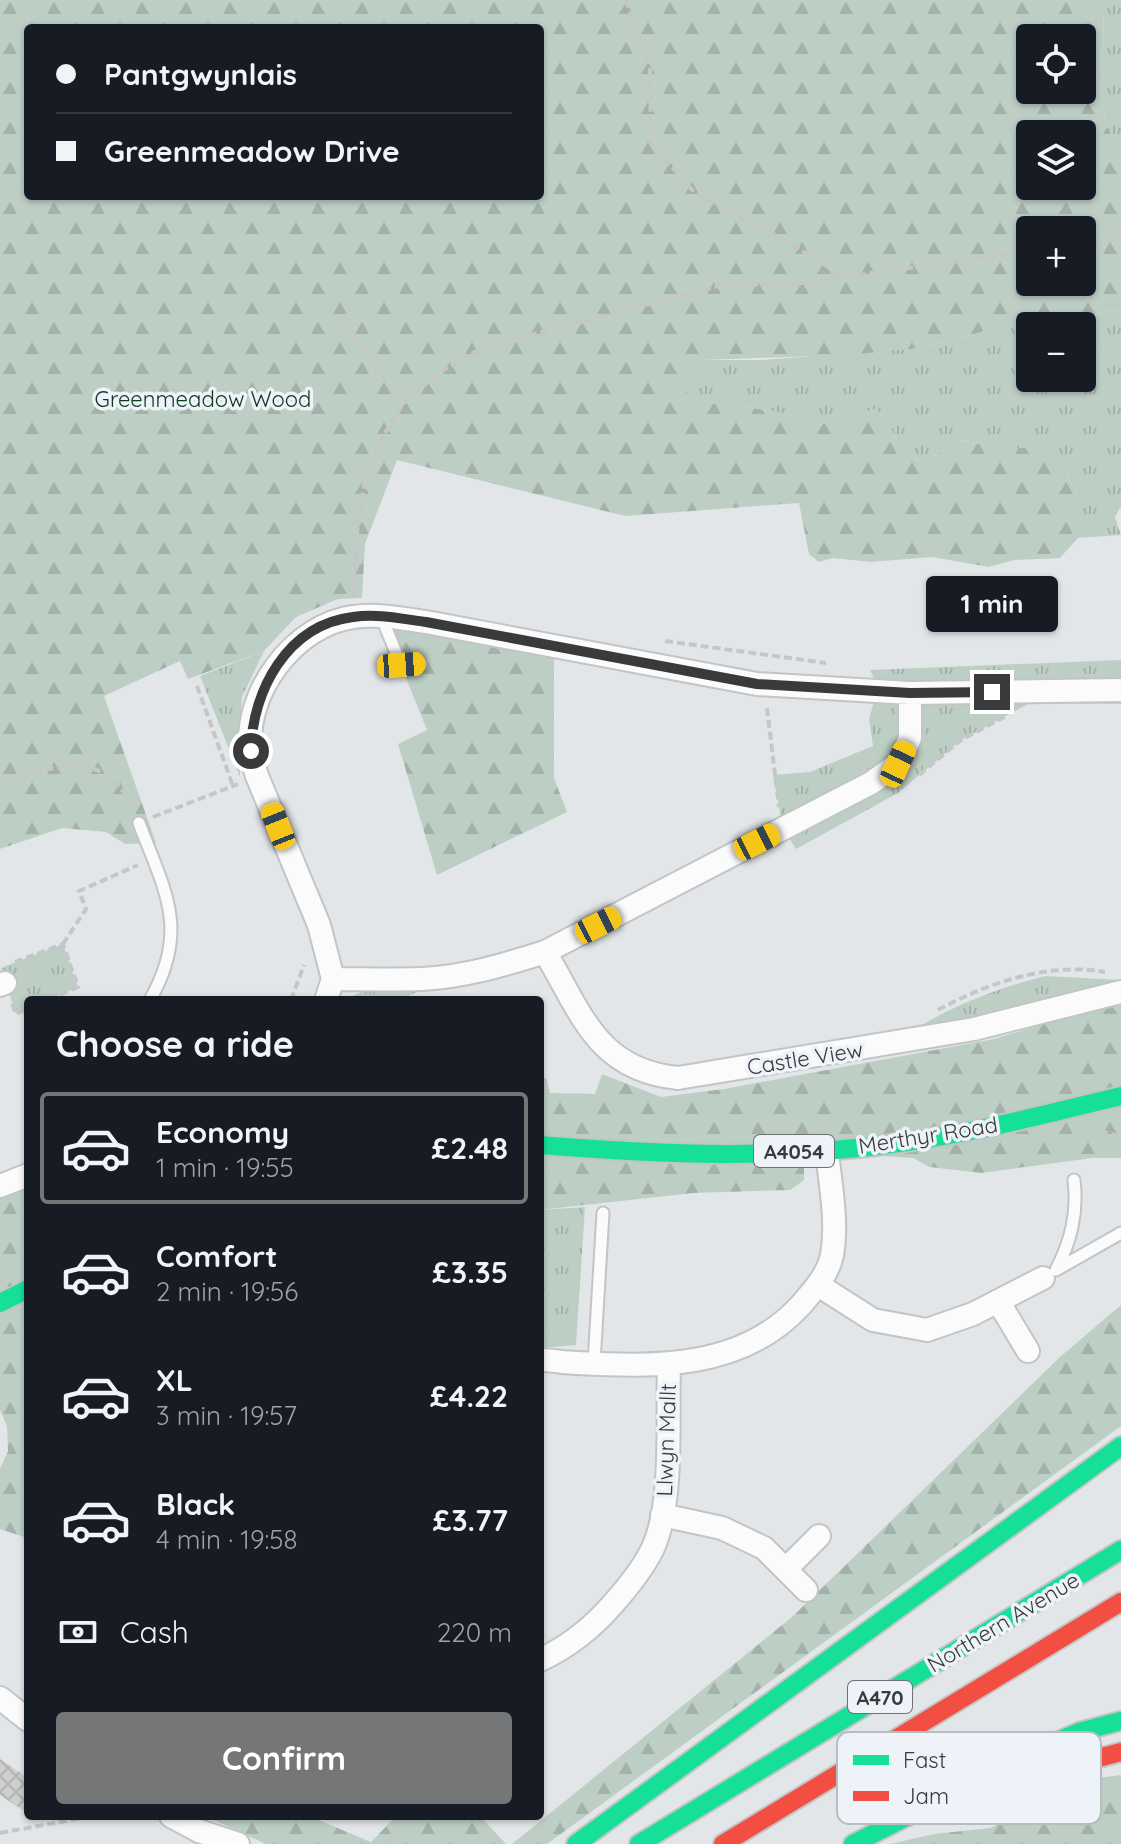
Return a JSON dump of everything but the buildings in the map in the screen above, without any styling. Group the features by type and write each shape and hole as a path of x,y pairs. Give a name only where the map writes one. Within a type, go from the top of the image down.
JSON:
{"main road":[{"name":"Merthyr Road","path":"544,1145 632,1152 827,1151 954,1135 1121,1096"},
{"path":"0,1303 24,1291"},
{"path":"576,1844 1121,1446"},
{"name":"Northern Avenue","path":"639,1844 1121,1550"},
{"name":"Northern Avenue","path":"907,1732 1121,1602"},
{"path":"1080,1732 1121,1721"},
{"path":"1101,1757 1121,1752"},
{"name":"Northern Avenue","path":"723,1844 837,1775"},
{"path":"853,1844 895,1824"}],"street":[{"path":"910,693 910,738 898,764 871,783 545,952 496,968 463,974 330,990 319,925 257,776 251,751 251,730 260,698 277,662 309,632 353,616 426,622 764,685 910,693 1121,690"},
{"name":"Castle View","path":"545,952 599,1042 619,1060 652,1076 678,1078 974,1029 1116,982"},
{"path":"544,1360 669,1364 723,1355 758,1341 792,1315 818,1285 832,1257 834,1227 827,1151"},
{"path":"0,1186 24,1177"},
{"path":"818,1285 873,1320 927,1330 973,1314 1050,1274"},
{"path":"998,1301 1028,1351"},
{"name":"Llwyn Mallt","path":"544,1658 556,1653 598,1621 630,1585 653,1548 665,1490 669,1364"},
{"name":"Llwyn Mallt","path":"662,1515 722,1528 764,1548 806,1590"},
{"path":"786,1569 819,1536"},
{"path":"0,1698 24,1717"},
{"path":"175,1820 195,1838 238,1844"}],"lane":[{"path":"381,616 401,665 421,664"},
{"path":"139,823 172,914 171,942 162,980 152,996"},
{"path":"1050,1274 1067,1249 1075,1217 1074,1180"},
{"path":"594,1363 603,1213"},
{"path":"1050,1274 1121,1233"}],"path":[{"path":"626,0 650,68 651,144 696,194 788,242 844,277"},
{"path":"1096,241 1121,238"},
{"path":"353,616 356,540 365,479 378,445 403,403 440,372 484,347 722,285 794,284 1016,253"},
{"path":"344,314 364,353 403,403"},
{"path":"658,640 829,663"},
{"path":"764,685 773,775 783,829"},
{"path":"197,686 233,786"},
{"path":"0,785 38,770 77,764 106,774 127,794 139,823 257,776"},
{"path":"2,984 1,968 63,944 86,909 79,891 153,859"},
{"path":"57,996 78,987 63,944"},
{"path":"938,1010 963,996 1039,971 1116,982"},
{"path":"0,1833 71,1820"},
{"path":"387,1844 404,1820"}],"green space":[{"name":"Greenmeadow Wood","path":"0,0 1104,0 1102,103 1107,128 1115,139 1121,139 1121,310 1096,313 1016,312 1016,323 921,348 847,355 702,360 690,370 686,383 687,394 703,404 734,404 800,417 818,425 876,409 888,422 897,440 917,460 937,455 959,440 997,447 1043,449 1066,470 1078,500 1078,538 1060,558 1014,560 989,567 932,557 871,562 833,558 819,562 809,554 799,503 625,516 397,460 365,544 362,598 338,599 296,617 264,651 188,679 180,661 104,696 156,843 125,844 106,832 62,828 0,849"},
{"path":"1104,0 1121,0 1121,139 1115,139 1107,128 1102,103"},
{"path":"1121,310 1121,506 1115,517 1121,535 1078,538 1078,500 1066,470 997,447 960,440 937,455 917,460 897,440 888,422 876,409 818,425 800,417 734,404 703,404 687,394 687,374 692,366 702,360 762,360 921,348 1016,323 1016,392 1096,392 1096,313"},
{"path":"381,616 554,646 554,778 567,812 437,875 398,744 427,730"},
{"path":"264,651 242,697 240,777 200,676"},
{"path":"1121,660 1121,704 1030,703 961,740 898,793 796,849 783,829 773,775 810,772 873,746 869,719 878,687 870,670"},
{"path":"63,944 78,987 57,996 24,996 24,1010 16,1014 1,968"},
{"path":"1045,976 1121,980 1121,984 971,1022 913,1030 977,998"},
{"path":"428,987 409,996 353,996 365,990"},
{"path":"1121,1001 1121,1158 1092,1158 982,1173 929,1167 913,1158 804,1151 804,1180 790,1190 693,1193 544,1210 544,1078 550,1093 595,1094 602,1074 661,1097 724,1089 994,1039"},
{"path":"24,1189 24,1537 0,1529 0,1469 8,1451 7,1426 0,1410 0,1198"},
{"path":"585,1207 576,1345 544,1348 544,1210"},
{"path":"1121,1305 1121,1426 547,1844 512,1844 792,1617 1060,1357"},
{"path":"544,1315 562,1321 571,1335 563,1341 544,1343"},
{"path":"1121,1775 1121,1844 890,1844 999,1824 1101,1824 1101,1778"},
{"path":"214,1820 319,1820 371,1842 392,1820 484,1820 506,1844 266,1844"}],"traffic: fast":[{"path":"544,1145 723,1154 861,1148 960,1133 1121,1096"},
{"path":"0,1303 24,1291"},
{"path":"576,1844 1121,1446"},
{"path":"639,1844 1121,1550"},
{"path":"1079,1732 1121,1721"},
{"path":"853,1844 892,1824"}],"traffic: jam":[{"path":"907,1732 1121,1602"},
{"path":"1101,1757 1121,1752"},
{"path":"723,1844 837,1775"}],"route":[{"path":"251,751 251,730 260,698 277,662 309,632 353,616 426,622 757,684 910,693 992,692"}]}
